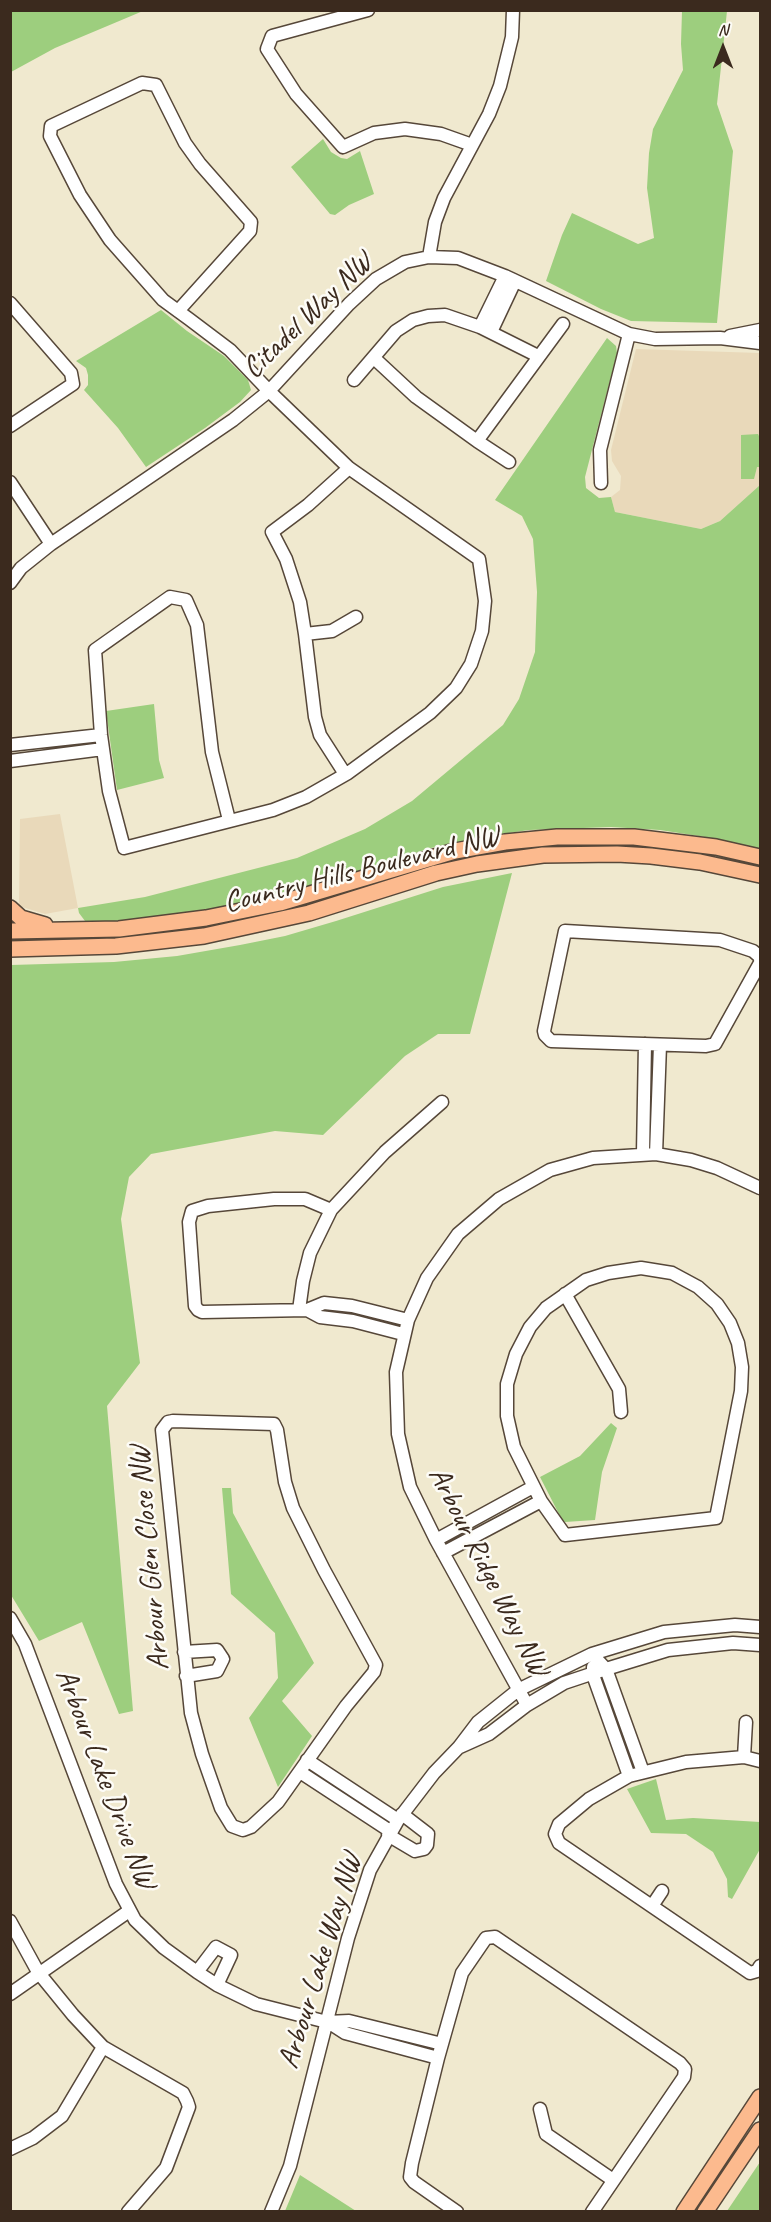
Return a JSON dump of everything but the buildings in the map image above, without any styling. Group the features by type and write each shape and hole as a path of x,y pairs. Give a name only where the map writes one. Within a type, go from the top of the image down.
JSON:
{"main road":[{"name":"Country Hills Boulevard NW","path":"10,931 69,931 162,924 242,912 319,892 412,862 505,842 557,837 634,837 716,847 760,857"},
{"name":"Country Hills Boulevard NW","path":"10,949 116,946 204,936 309,913 436,873 477,864 543,855 651,856 700,861 760,875"},
{"path":"10,908 21,918 69,931"},
{"path":"684,2211 760,2097"},
{"path":"705,2211 760,2130"}],"street":[{"path":"368,10 272,36 267,49 296,93 343,147 374,133 405,129 441,134 472,145"},
{"path":"429,257 435,222 444,198 489,114 500,86 512,37 513,10"},
{"path":"178,311 250,231 251,222 190,150 156,85 142,83 51,126 50,136 80,195 110,240 163,300 230,350 349,468 479,560 485,601 482,632 471,664 456,688 430,712 345,774 306,797 273,810 124,848 109,791 101,735 94,650 170,597 186,600 197,625 212,752 229,820"},
{"name":"Citadel Way NW","path":"10,583 21,568 51,544 233,420 269,391 376,279 405,262 429,257 458,258 510,279 629,334 655,339 720,338 760,343"},
{"path":"485,330 510,279"},
{"path":"10,303 71,373 73,384 10,426"},
{"path":"354,380 396,331 413,320 428,316 446,315 485,330 538,356"},
{"path":"477,441 563,324"},
{"name":"Citadel Way NW","path":"720,338 760,330"},
{"path":"601,483 600,450 629,334"},
{"path":"374,358 416,397 509,462"},
{"path":"345,774 326,746 317,726 300,602 286,559 272,531 309,505 349,468"},
{"path":"10,482 51,544"},
{"path":"306,634 332,631 356,617"},
{"path":"10,745 101,735"},
{"path":"10,761 103,749"},
{"path":"565,931 720,940 758,953 760,962 715,1044 706,1046 645,1044 551,1041 545,1035 565,931"},
{"path":"645,1044 650,1154"},
{"path":"650,1154 660,1045"},
{"path":"303,1310 303,1281 310,1253 331,1210 386,1152 442,1102"},
{"name":"Arbour Ridge Way NW","path":"527,1705 436,1540 410,1487 398,1434 396,1372 408,1320 428,1278 458,1234 499,1199 550,1170 593,1158 650,1154 691,1160 717,1168 760,1188"},
{"path":"331,1210 305,1199 273,1199 196,1208 190,1215 189,1222 195,1306 202,1312 303,1310 324,1303 352,1306 408,1320"},
{"path":"641,1268 672,1273 698,1287 717,1304 738,1343 742,1367 741,1391 716,1518 565,1535 533,1487 514,1446 507,1416 507,1384 516,1354 530,1327 546,1308 586,1280 608,1273 641,1268"},
{"path":"565,1294 619,1389 621,1413"},
{"path":"303,1310 320,1317 353,1321 403,1334"},
{"name":"Arbour Glen Close NW","path":"174,1421 270,1422 277,1430 285,1482 293,1508 376,1665 374,1672 346,1706 278,1802 251,1827 243,1830 232,1826 221,1808 202,1754 191,1713 184,1652 162,1430 168,1422 174,1421"},
{"path":"436,1540 533,1487"},
{"path":"443,1553 541,1501"},
{"name":"Arbour Lake Drive NW","path":"10,1618 25,1644 116,1884 135,1920 164,1948 217,1985 256,2004 327,2022"},
{"name":"Arbour Lake Way NW","path":"271,2211 290,2166 348,1938 370,1870 389,1833 434,1773 459,1747 478,1722 518,1690 592,1654 664,1632 735,1625 760,1627"},
{"name":"Arbour Lake Way NW","path":"459,1747 489,1734 527,1705 564,1683 668,1650 733,1643 760,1645"},
{"path":"184,1652 217,1650 223,1659 217,1671 186,1676"},
{"path":"592,1654 606,1669 643,1772"},
{"path":"592,1654 593,1675 630,1776"},
{"path":"744,1757 746,1722"},
{"path":"760,1761 744,1757 686,1762 630,1776 589,1799 559,1824 555,1834 559,1843 750,1973 758,1971 760,1966"},
{"path":"300,1772 415,1851 424,1849 427,1845 428,1834 308,1760"},
{"path":"652,1906 662,1891"},
{"path":"10,1994 38,1972 129,1911"},
{"path":"10,1921 38,1972 103,2047 183,2093 189,2107 166,2168 128,2211"},
{"path":"457,2211 410,2177 438,2058 462,1973 486,1938 495,1937 681,2063 685,2069 684,2077 592,2211"},
{"path":"197,1972 216,1947 231,1955 217,1985"},
{"path":"327,2022 350,2020 442,2044"},
{"path":"327,2022 345,2033 438,2058"},
{"path":"10,2149 33,2138 62,2116 103,2047"},
{"path":"540,2109 546,2134 613,2180"}],"shaded area":[{"path":"636,349 760,353 760,485 720,521 701,529 615,512 611,497 620,490 621,476 612,461 611,450"},
{"path":"60,814 78,908 45,914 19,906 20,819"}],"green space":[{"path":"11,10 143,11 55,48 11,72"},
{"path":"682,11 727,11 717,104 733,151 717,323 631,321 601,309 546,281 572,213 638,244 654,238 647,188 649,153 653,129 683,70"},
{"path":"323,139 331,152 341,158 347,159 360,151 374,194 349,205 335,215 330,214 291,167"},
{"path":"161,310 224,356 248,380 251,390 240,402 205,428 146,467 118,428 84,390 88,385 88,375 86,368 76,361"},
{"path":"607,338 616,346 617,353 585,477 586,488 599,498 611,497 615,512 701,529 720,521 760,485 760,849 660,830 611,827 529,830 431,848 328,881 262,899 186,914 115,921 85,921 78,908 145,897 297,858 365,829 412,801 503,725 519,699 535,652 537,592 533,539 522,516 495,500"},
{"path":"758,434 760,467 757,467 754,479 741,479 741,435"},
{"path":"154,704 159,760 164,778 117,790 106,711"},
{"path":"512,873 470,1034 438,1034 405,1056 323,1135 275,1131 151,1154 129,1177 121,1219 140,1363 107,1406 133,1711 119,1714 82,1622 39,1641 11,1595 11,965 114,962 177,956 240,945 285,936 443,887"},
{"path":"611,1423 617,1428 602,1472 595,1520 565,1522 540,1477 580,1456"},
{"path":"222,1488 231,1488 233,1513 314,1663 282,1701 312,1736 278,1787 249,1718 278,1678 275,1633 231,1594"},
{"path":"656,1779 666,1820 693,1818 760,1822 760,1849 732,1899 728,1897 727,1879 713,1852 686,1834 651,1833 627,1789"},
{"path":"760,2162 760,2211 727,2211"},
{"path":"300,2175 356,2211 285,2211"}]}
